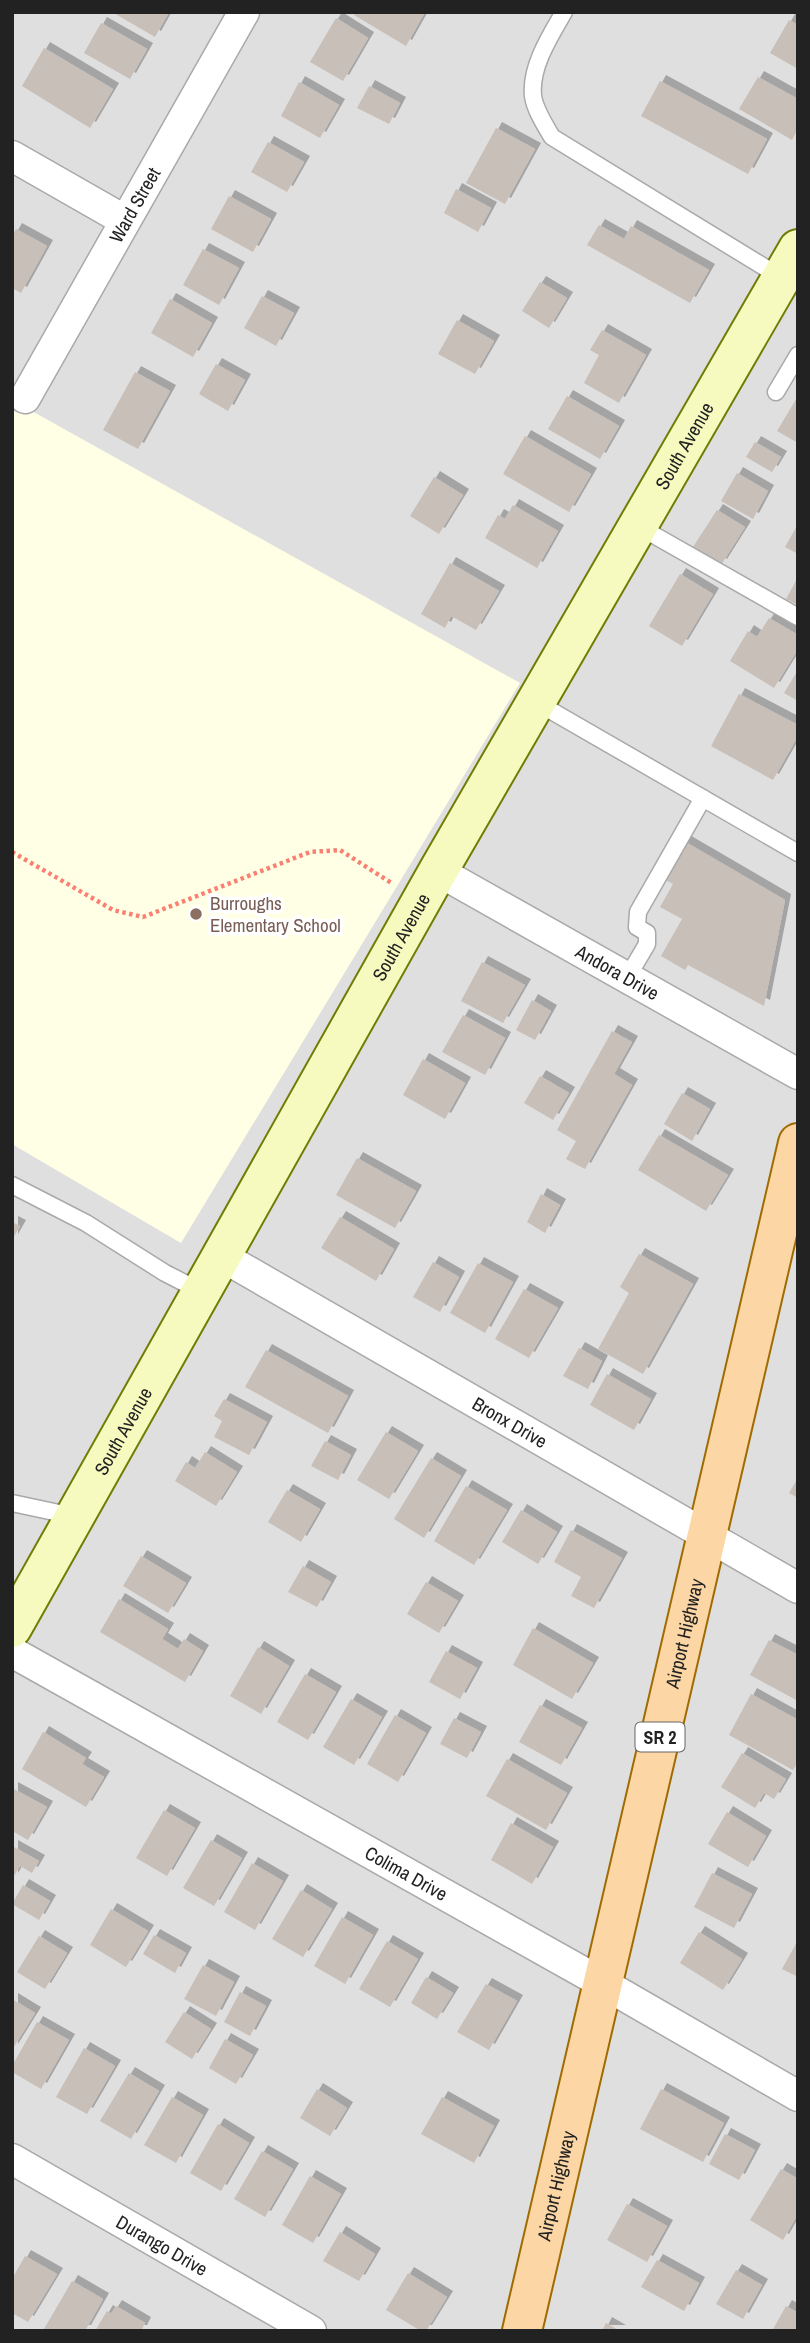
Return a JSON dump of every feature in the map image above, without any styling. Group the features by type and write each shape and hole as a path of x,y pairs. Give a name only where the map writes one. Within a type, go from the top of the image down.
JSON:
{"main road":[{"name":"Airport Highway","path":"522,2331 798,1143"}],"street":[{"name":"Ward Street","path":"26,398 124,220 244,12"},
{"path":"12,156 124,220"},
{"name":"South Avenue","path":"12,1629 203,1293 429,886 790,263"},
{"name":"Andora Drive","path":"429,886 627,978 798,1074"},
{"name":"Bronx Drive","path":"223,1257 798,1588"},
{"name":"Colima Drive","path":"12,1652 604,1984 798,2096"},
{"name":"Durango Drive","path":"12,2159 312,2331"}],"lane":[{"path":"564,12 548,40 536,70 533,96 552,137 790,263"},
{"path":"776,392 798,355"},
{"path":"638,526 798,617"},
{"path":"536,702 798,853"},
{"path":"627,978 647,944 647,933 638,927 638,912 703,798"},
{"path":"12,1185 86,1223 165,1273 203,1293"},
{"path":"12,1503 76,1516"}],"path":[{"path":"12,852 113,910 142,917 310,852 340,850 429,886"}],"shaded area":[{"path":"12,12 798,12 798,2331 12,2331 12,1144 180,1242 12,400"},
{"name":"Burroughs Elementary School","path":"12,400 520,683 181,1243 12,1144"}],"building":[{"path":"112,12 169,12 155,37"},
{"path":"356,12 425,12 406,46 354,15"},
{"path":"336,18 368,38 343,81 310,62"},
{"path":"789,20 798,25 798,69 770,53"},
{"path":"101,23 147,49 130,79 84,53"},
{"path":"44,48 113,89 90,128 22,86"},
{"path":"758,77 798,99 798,129 792,140 739,109"},
{"path":"660,81 767,139 748,174 641,116"},
{"path":"299,82 339,105 320,138 281,116"},
{"path":"369,86 400,103 389,124 357,108"},
{"path":"496,128 535,149 505,204 466,183"},
{"path":"268,142 304,162 287,192 251,172"},
{"path":"456,189 491,208 478,232 444,213"},
{"path":"229,196 271,219 253,252 211,229"},
{"path":"599,225 624,239 631,226 709,270 690,303 587,245"},
{"path":"16,229 47,246 21,293 12,288 12,236"},
{"path":"203,249 239,268 219,305 183,285"},
{"path":"540,282 567,298 549,328 522,311"},
{"path":"262,296 294,313 276,346 244,328"},
{"path":"170,299 212,323 193,357 151,333"},
{"path":"457,320 494,341 475,374 438,354"},
{"path":"602,330 646,355 619,403 584,383 599,355 590,350"},
{"path":"216,364 245,380 228,411 199,394"},
{"path":"135,372 170,391 138,449 103,430"},
{"path":"567,396 619,426 600,459 548,429"},
{"path":"798,396 798,443 777,431"},
{"path":"525,436 591,474 569,512 503,474"},
{"path":"755,442 781,457 772,472 746,457"},
{"path":"737,473 768,491 753,519 721,501"},
{"path":"434,477 463,495 439,534 410,516"},
{"path":"513,505 558,531 537,568 485,538 498,515 505,519"},
{"path":"717,510 745,527 721,565 693,547"},
{"path":"798,524 798,554 785,547"},
{"path":"450,563 499,591 476,630 451,616 445,628 421,614"},
{"path":"680,574 713,594 682,646 649,626"},
{"path":"798,577 798,605 786,599"},
{"path":"769,618 798,635 798,649 774,688 730,661 748,631 757,637"},
{"path":"798,670 798,701 784,693"},
{"path":"739,694 798,725 798,736 773,780 711,746"},
{"path":"682,840 785,900 764,1006 688,965 685,970 661,956 682,919 660,907 673,884 662,878"},
{"path":"482,962 525,985 503,1023 461,1001"},
{"path":"532,1000 551,1011 535,1040 516,1030"},
{"path":"463,1015 505,1038 485,1075 442,1052"},
{"path":"612,1031 632,1042 614,1074 632,1085 585,1169 566,1159 576,1141 557,1130"},
{"path":"423,1059 465,1083 445,1119 403,1095"},
{"path":"540,1076 569,1093 553,1120 524,1103"},
{"path":"682,1093 710,1109 692,1141 664,1124"},
{"path":"659,1135 728,1175 706,1211 638,1170"},
{"path":"357,1158 416,1191 395,1228 336,1195"},
{"path":"541,1194 560,1205 545,1233 527,1222"},
{"path":"340,1217 394,1249 376,1281 321,1248"},
{"path":"12,1222 20,1226 12,1240"},
{"path":"639,1254 693,1284 643,1374 598,1349 629,1293 620,1287"},
{"path":"433,1262 459,1277 440,1312 413,1297"},
{"path":"478,1263 513,1282 485,1333 450,1313"},
{"path":"524,1289 558,1308 529,1358 495,1339"},
{"path":"579,1348 602,1361 588,1389 563,1376"},
{"path":"266,1350 348,1396 328,1433 245,1387"},
{"path":"607,1374 651,1399 634,1430 590,1405"},
{"path":"224,1399 267,1422 249,1455 214,1437 222,1421 214,1416"},
{"path":"386,1432 418,1451 389,1499 357,1480"},
{"path":"325,1441 351,1455 338,1480 311,1466"},
{"path":"205,1452 237,1472 216,1506 175,1481 186,1462 195,1468"},
{"path":"431,1458 461,1476 424,1538 394,1519"},
{"path":"798,1478 798,1498 789,1493"},
{"path":"466,1486 507,1510 474,1565 434,1541"},
{"path":"287,1490 320,1509 301,1542 268,1522"},
{"path":"521,1510 557,1532 538,1564 502,1542"},
{"path":"571,1530 622,1558 594,1608 571,1596 581,1577 554,1562"},
{"path":"141,1556 186,1583 168,1613 123,1586"},
{"path":"303,1566 331,1582 317,1607 288,1592"},
{"path":"426,1582 458,1601 439,1633 407,1614"},
{"path":"119,1599 168,1629 162,1639 178,1649 184,1639 203,1651 185,1682 100,1632"},
{"path":"533,1628 593,1663 572,1699 513,1665"},
{"path":"769,1640 798,1655 798,1701 750,1675"},
{"path":"258,1647 289,1666 261,1714 230,1696"},
{"path":"446,1651 477,1668 460,1699 429,1682"},
{"path":"305,1674 336,1692 308,1740 277,1722"},
{"path":"751,1694 798,1720 798,1762 793,1770 729,1735"},
{"path":"351,1699 382,1717 354,1765 323,1747"},
{"path":"540,1705 582,1728 561,1765 519,1742"},
{"path":"395,1715 426,1733 398,1782 367,1764"},
{"path":"454,1718 481,1732 467,1758 440,1744"},
{"path":"43,1732 86,1758 82,1764 104,1777 86,1807 22,1769"},
{"path":"742,1753 786,1779 774,1799 764,1793 755,1808 721,1787"},
{"path":"507,1759 567,1793 546,1830 486,1796"},
{"path":"12,1788 47,1807 28,1840 12,1831"},
{"path":"164,1810 195,1828 167,1876 136,1858"},
{"path":"727,1812 766,1836 748,1867 708,1844"},
{"path":"511,1823 553,1847 532,1884 491,1860"},
{"path":"211,1840 242,1858 214,1906 183,1888"},
{"path":"12,1846 39,1861 32,1873 20,1866 12,1879"},
{"path":"252,1863 283,1881 255,1930 224,1912"},
{"path":"712,1873 752,1894 734,1928 694,1907"},
{"path":"23,1885 50,1901 39,1920 12,1904"},
{"path":"301,1890 332,1909 303,1957 272,1939"},
{"path":"111,1909 148,1931 126,1967 90,1945"},
{"path":"342,1917 373,1935 345,1984 314,1966"},
{"path":"699,1932 742,1959 723,1990 680,1963"},
{"path":"154,1935 186,1953 175,1973 143,1954"},
{"path":"39,1936 67,1953 45,1989 17,1972"},
{"path":"798,1940 798,1977 782,1969"},
{"path":"387,1941 418,1959 390,2007 359,1989"},
{"path":"203,1965 234,1982 216,2016 184,1999"},
{"path":"426,1977 453,1993 437,2019 411,2003"},
{"path":"486,1984 517,2001 489,2050 457,2032"},
{"path":"240,1992 266,2006 250,2036 224,2022"},
{"path":"12,1999 35,2013 12,2050"},
{"path":"184,2012 211,2029 192,2059 165,2042"},
{"path":"37,2022 69,2040 41,2089 12,2072 12,2066"},
{"path":"225,2039 253,2055 236,2084 209,2068"},
{"path":"84,2048 115,2066 87,2114 56,2097"},
{"path":"129,2073 159,2091 131,2139 100,2121"},
{"path":"317,2089 347,2108 330,2136 300,2118"},
{"path":"661,2089 724,2123 703,2162 640,2129"},
{"path":"172,2097 203,2115 176,2163 144,2145"},
{"path":"442,2097 494,2126 474,2163 421,2134"},
{"path":"218,2124 249,2143 221,2191 190,2173"},
{"path":"725,2134 755,2150 739,2180 709,2164"},
{"path":"262,2151 293,2169 265,2217 234,2199"},
{"path":"781,2169 798,2179 798,2214 783,2240 750,2220"},
{"path":"310,2176 341,2194 313,2243 282,2225"},
{"path":"627,2204 667,2226 647,2262 607,2240"},
{"path":"340,2232 375,2254 359,2281 323,2261"},
{"path":"25,2256 57,2274 28,2322 12,2313 12,2279"},
{"path":"657,2260 699,2283 684,2311 641,2287"},
{"path":"736,2270 762,2285 743,2319 716,2304"},
{"path":"408,2273 447,2297 426,2331 421,2331 386,2310"},
{"path":"72,2281 103,2299 85,2331 47,2331 44,2329"},
{"path":"116,2306 145,2323 141,2331 95,2331 107,2311 111,2314"},
{"path":"786,2306 798,2313 798,2331 772,2331"},
{"path":"606,2323 620,2331 602,2331"}],"place":[{"name":"Burroughs Elementary School","path":"196,914"}]}
